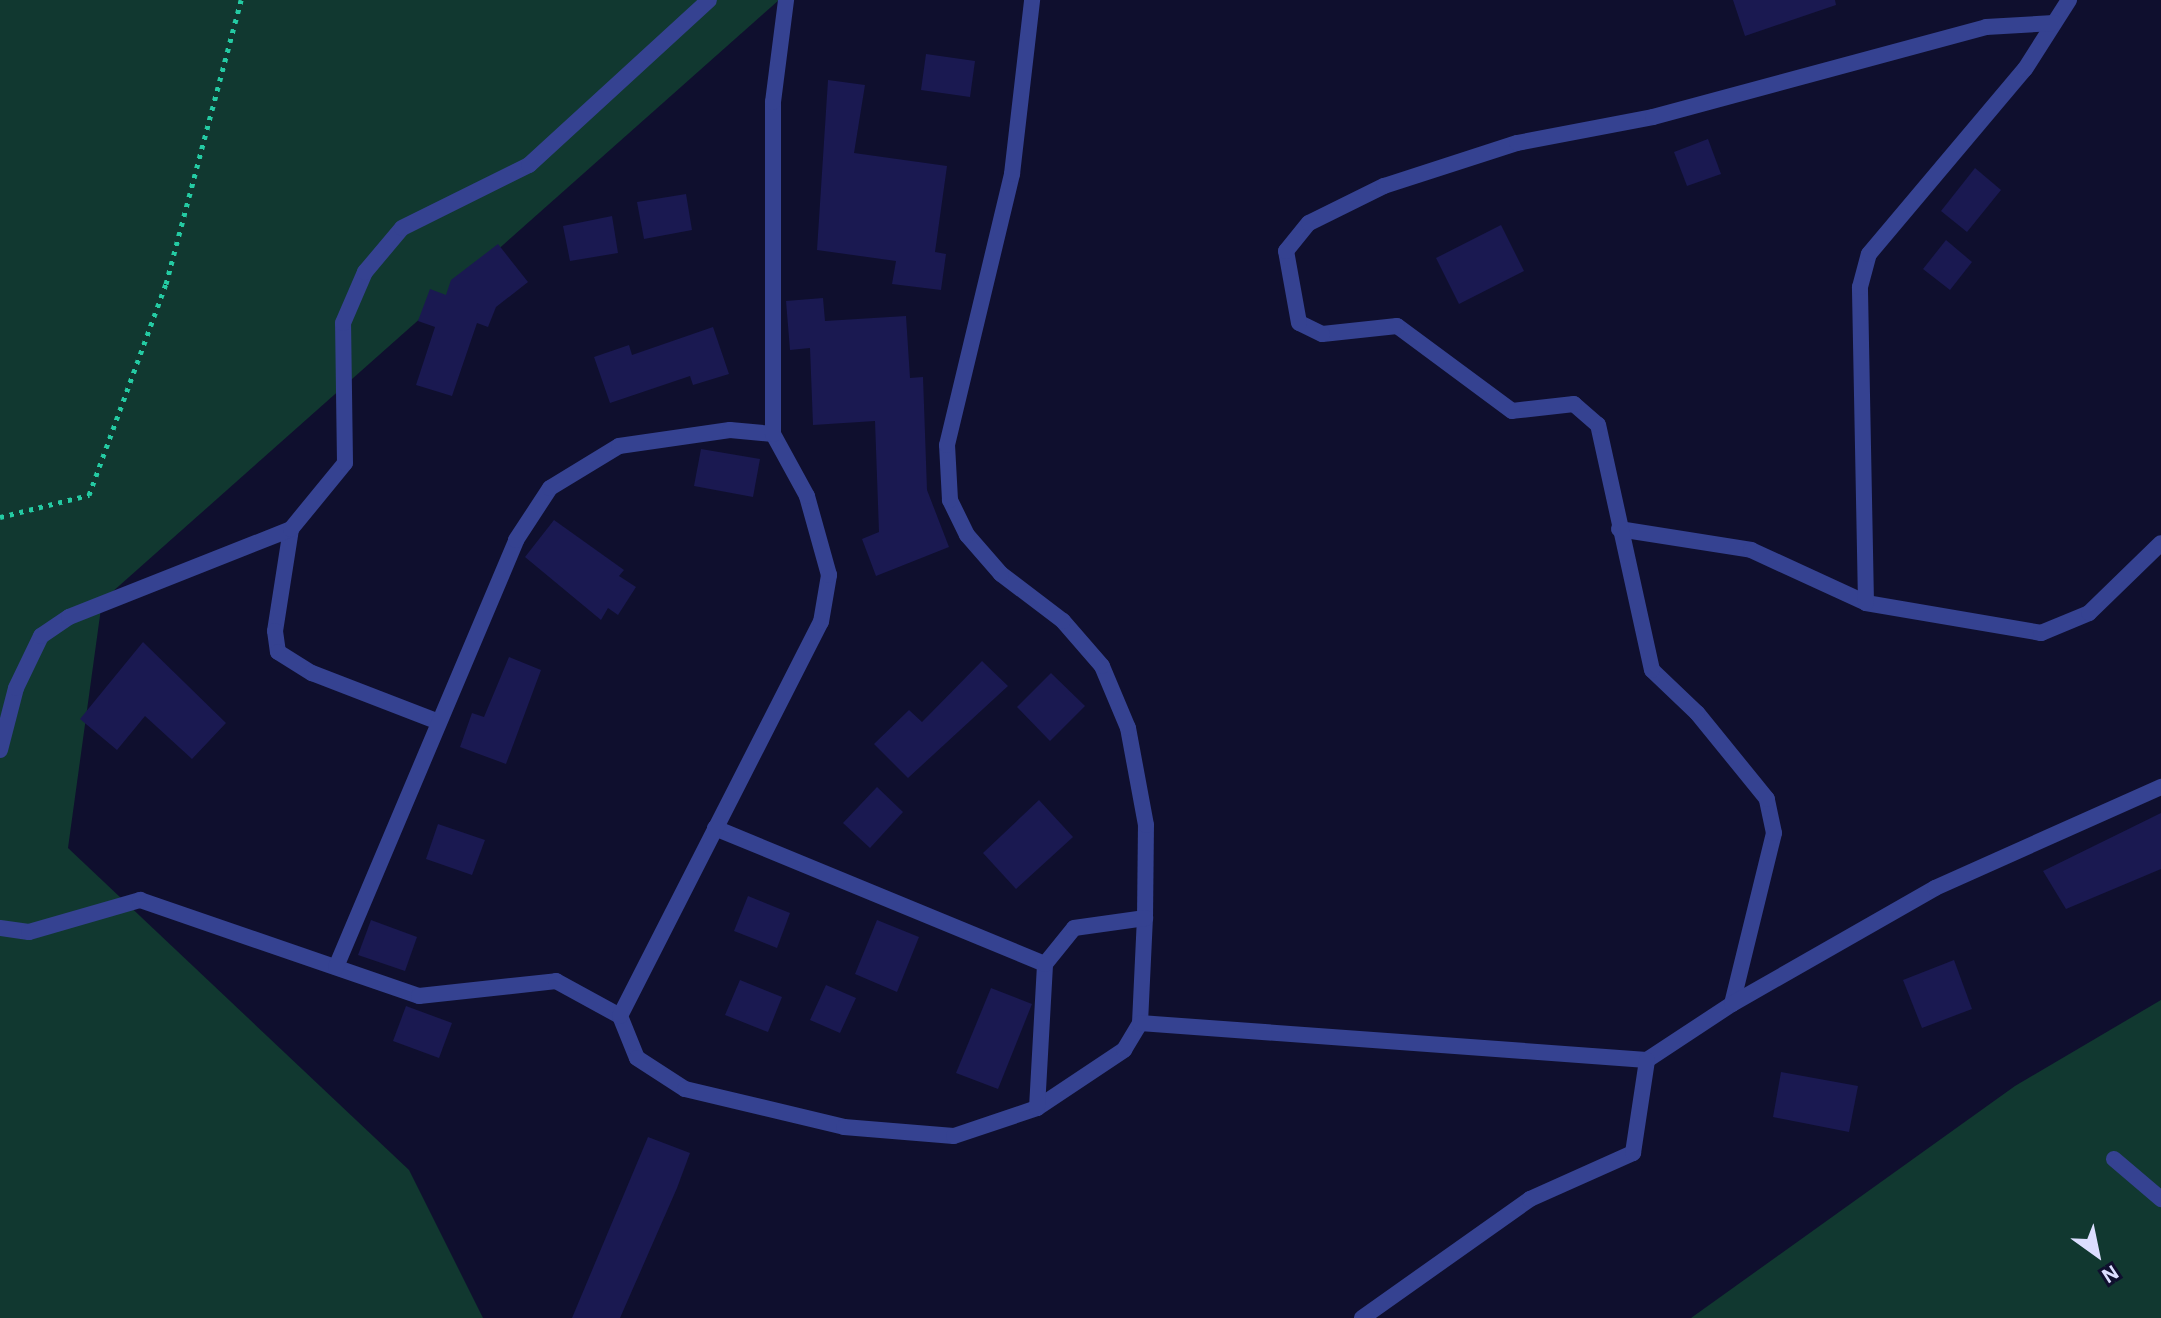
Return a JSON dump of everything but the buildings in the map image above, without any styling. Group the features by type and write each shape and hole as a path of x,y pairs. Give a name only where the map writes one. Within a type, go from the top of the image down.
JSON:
{"street":[{"path":"0,750 16,688 41,636 69,617 291,529 345,463 343,323 365,272 402,228 529,165 709,0"},
{"path":"620,1016 821,622 829,575 807,496 773,434 773,102 786,0"},
{"path":"0,928 29,932 140,900 419,996 556,981 620,1016 637,1058 685,1089 844,1127 954,1136 1037,1108 1124,1050 1140,1023 1145,918 1146,825 1128,728 1102,666 1063,621 1001,574 967,535 950,500 947,445 1012,174 1032,0"},
{"path":"1866,603 1860,287 1869,254 2025,69 2069,0"},
{"path":"1732,1004 1774,833 1767,799 1697,713 1652,670 1598,425 1574,404 1512,411 1397,326 1322,334 1299,323 1286,251 1309,223 1384,186 1517,143 1653,117 1986,27 2054,23"},
{"path":"336,967 516,540 550,488 619,446 730,430 773,434"},
{"path":"291,529 275,631 278,652 312,673 439,722"},
{"path":"1619,529 1751,550 1866,603 2041,633 2089,613 2161,543"},
{"path":"1140,1023 1647,1060 1732,1004 1935,888 2161,787"},
{"path":"715,828 1045,964"},
{"path":"1037,1108 1045,964 1074,928 1145,918"},
{"path":"1362,1318 1530,1199 1633,1153 1647,1060"},
{"path":"2114,1159 2161,1199"}],"path":[{"path":"0,517 89,495 166,284 241,0"}],"green space":[{"path":"0,0 779,0 102,601 68,848 409,1170 483,1318 0,1318"},
{"path":"2161,1000 2161,1318 1691,1318 2015,1086"}]}
